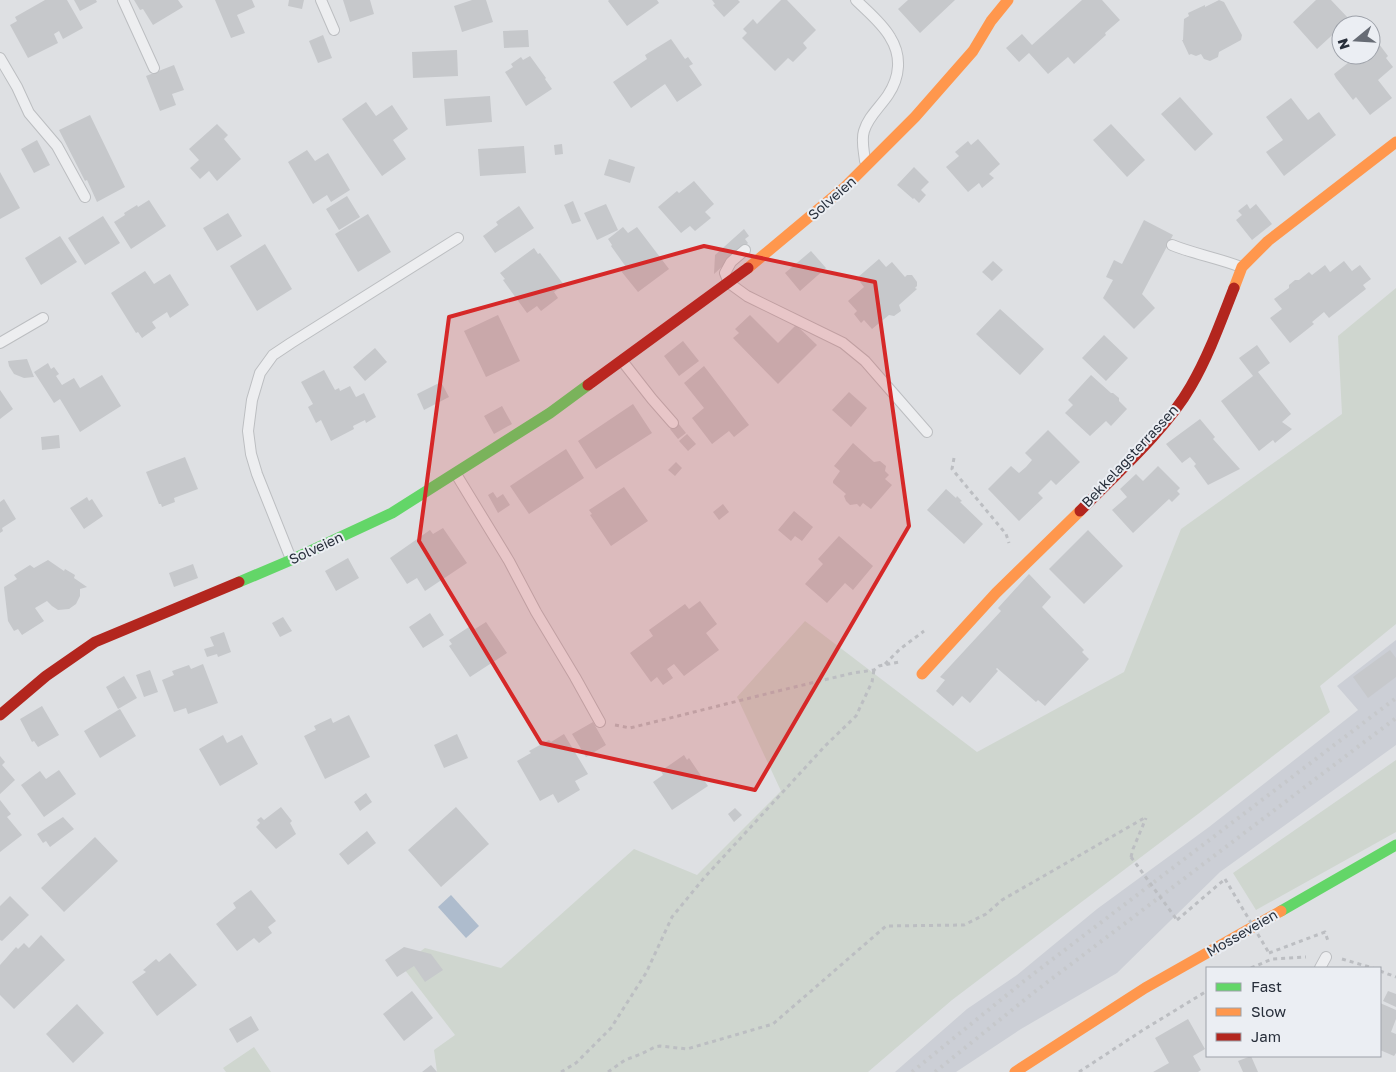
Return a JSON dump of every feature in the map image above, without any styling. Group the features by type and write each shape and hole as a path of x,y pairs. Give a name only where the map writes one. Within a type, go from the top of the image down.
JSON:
{"main road":[{"name":"Solveien","path":"0,715 33,685 67,659 95,642 291,560 392,513 550,414 729,283 845,187 915,117 974,51 991,20 1008,0"},
{"name":"Bekkelagsterrassen","path":"922,674 996,593 1076,515 1173,413 1191,387 1207,355 1242,267 1268,241 1396,142"},
{"name":"Mosseveien","path":"1015,1072 1145,988 1396,845"}],"lane":[{"path":"123,0 154,68"},
{"path":"321,0 334,30"},
{"path":"856,0 891,38 898,60 894,85 864,131 866,167"},
{"path":"0,58 17,87 29,113 57,146 86,197"},
{"path":"291,560 251,454 248,431 249,418 260,374 269,359 285,347 458,238"},
{"path":"1172,245 1242,267"},
{"path":"744,250 731,262 724,273 729,283 747,296 843,343 864,361 927,432"},
{"path":"0,343 43,318"},
{"path":"622,361 673,423"},
{"path":"456,474 509,561 536,612 575,676 600,722"},
{"path":"1321,967 1326,957"}],"path":[{"path":"954,458 952,469 1006,534 1009,543 1008,547"},
{"path":"884,664 900,649 930,628"},
{"path":"561,1072 576,1063 611,1028 646,973 672,917 704,878 825,746 856,716 872,682 874,670 853,673 630,728 600,722"},
{"path":"608,1072 625,1060 654,1047 687,1049 773,1024 886,926 964,925 986,914 1002,900 1146,818 1131,857 1177,920 1225,879 1269,954 1325,932"},
{"path":"1326,957 1340,958 1370,967"},
{"path":"1253,967 1272,959 1289,959"},
{"path":"1381,971 1396,977"},
{"path":"1079,1072 1206,992"}],"highlighted area":[{"path":"704,246 875,282 909,526 755,790 541,743 419,541 449,317"}],"shaded area":[{"path":"1396,288 1396,624 1320,686 1330,712 952,1000 868,1072 437,1072 434,1050 455,1035 401,965 425,948 501,968 634,849 697,875 781,791 737,697 805,621 977,752 1124,672 1181,529 1342,414 1338,336"},
{"path":"1396,640 1396,745 1220,872 1117,973 1021,1029 956,1072 895,1072 967,1009 1017,975 1097,909 1209,827 1358,710 1337,686"},
{"path":"1396,760 1396,832 1256,910 1233,873"},
{"path":"254,1047 271,1072 226,1072 223,1068"}],"water":[{"path":"451,895 479,926 466,938 438,907"}],"building":[{"path":"45,0 67,0 83,28 63,39 59,31 54,34 58,43 28,58 10,25 17,21 15,17"},
{"path":"74,0 96,0 97,2 80,11"},
{"path":"134,0 178,0 183,7 153,25 143,9 140,10"},
{"path":"215,0 252,0 255,7 237,15 245,33 231,38"},
{"path":"289,0 304,0 302,9 288,6"},
{"path":"343,0 370,0 374,14 350,22"},
{"path":"472,0 486,0 493,22 462,32 454,6"},
{"path":"609,0 657,0 659,3 627,26"},
{"path":"712,0 738,0 740,2 724,17 713,5 715,4"},
{"path":"781,0 787,0 816,30 803,43 807,48 793,62 788,58 775,71 742,38 747,33 743,29 753,19 757,24"},
{"path":"908,0 955,0 920,33 898,9"},
{"path":"1082,0 1102,0 1120,20 1074,64 1068,57 1048,74 1029,53 1019,62 1006,48 1022,34 1032,45"},
{"path":"1219,0 1224,2 1242,35 1241,40 1219,52 1218,57 1210,61 1204,59 1201,54 1196,56 1189,55 1182,40 1184,19 1189,16 1188,13"},
{"path":"1316,0 1331,0 1345,15 1331,15 1331,36 1317,49 1293,22"},
{"path":"528,30 529,47 504,48 503,31"},
{"path":"323,35 332,58 318,63 309,41"},
{"path":"671,39 685,59 688,57 693,64 689,66 702,85 677,102 665,84 631,108 613,82 647,59 645,55"},
{"path":"1381,47 1393,67 1378,80 1392,98 1370,115 1356,97 1353,100 1334,74 1345,65 1381,65"},
{"path":"457,50 458,76 413,78 412,52"},
{"path":"530,56 552,89 526,106 505,72 513,67 511,64 521,57 523,60"},
{"path":"174,65 184,90 172,94 176,105 160,111 146,76"},
{"path":"490,96 492,122 446,126 444,99"},
{"path":"1180,97 1213,134 1195,151 1161,114"},
{"path":"1291,98 1308,120 1319,112 1336,135 1284,176 1266,152 1283,140 1266,117"},
{"path":"366,102 376,116 392,105 408,129 393,140 406,159 382,176 342,119"},
{"path":"90,115 125,187 97,202 59,130"},
{"path":"217,124 228,135 224,139 241,159 217,181 209,171 200,179 190,168 199,160 189,149"},
{"path":"1111,124 1145,160 1127,177 1093,140"},
{"path":"978,139 1000,164 989,174 994,178 982,188 979,183 968,192 946,167 959,156 955,152 968,141 971,145"},
{"path":"37,140 50,165 34,173 21,149"},
{"path":"562,144 563,154 555,155 554,145"},
{"path":"524,146 526,173 480,176 478,149"},
{"path":"307,150 315,161 328,153 350,190 331,202 327,195 313,204 288,162"},
{"path":"609,159 635,167 630,183 604,175"},
{"path":"914,167 929,182 921,190 926,195 919,203 897,185"},
{"path":"0,172 20,208 0,219"},
{"path":"694,181 714,204 705,212 711,218 695,231 690,226 681,233 658,207 677,191 679,193"},
{"path":"347,196 360,217 339,230 326,209"},
{"path":"149,200 166,226 131,249 114,222 125,215 124,213"},
{"path":"573,201 581,221 572,224 564,205"},
{"path":"606,204 618,230 597,240 584,213"},
{"path":"1247,204 1250,209 1256,204 1272,224 1252,240 1236,220 1242,215 1238,211"},
{"path":"519,206 534,228 495,253 483,236 498,225 496,222"},
{"path":"228,213 242,236 217,251 203,228"},
{"path":"368,214 391,252 358,272 335,234"},
{"path":"103,216 120,243 85,265 68,238"},
{"path":"1144,220 1173,235 1142,294 1155,308 1134,329 1103,298 1113,280 1106,277 1114,260 1122,264"},
{"path":"623,227 628,233 637,227 669,269 638,292 621,271 626,267 608,239"},
{"path":"744,229 749,236 745,239 748,243 714,274 715,255"},
{"path":"60,236 77,262 41,285 25,258"},
{"path":"265,244 292,289 257,311 230,266"},
{"path":"534,248 538,254 540,253 564,285 554,292 558,298 541,311 537,306 527,313 500,273"},
{"path":"811,251 826,268 800,291 785,273"},
{"path":"879,259 886,267 892,262 905,277 912,275 917,282 915,288 917,289 899,305 901,311 894,316 889,315 872,329 864,320 861,323 854,314 857,311 848,301 864,287 857,278"},
{"path":"993,261 1003,270 992,281 982,272"},
{"path":"1344,261 1352,271 1360,265 1371,279 1363,285 1366,289 1329,318 1324,312 1312,322 1314,324 1290,343 1270,318 1282,309 1274,299 1289,288 1289,285 1295,280 1299,280 1309,272 1312,275 1325,265 1330,272"},
{"path":"145,271 154,284 170,274 189,305 170,318 167,312 152,322 156,328 142,338 138,332 136,333 111,293"},
{"path":"1000,309 1044,349 1020,375 976,334"},
{"path":"498,315 520,361 486,377 464,331"},
{"path":"750,315 778,343 796,325 817,345 778,384 733,338 739,333 735,329"},
{"path":"1104,335 1128,358 1106,381 1082,358"},
{"path":"683,341 699,361 679,376 664,356"},
{"path":"1257,345 1270,363 1258,372 1291,414 1282,422 1292,429 1275,443 1273,440 1259,451 1221,401 1253,376 1239,358"},
{"path":"375,348 387,362 365,381 353,367"},
{"path":"27,359 34,377 24,378 14,374 8,361"},
{"path":"48,363 51,369 54,367 59,374 56,376 62,385 74,378 80,388 102,375 121,406 80,432 60,399 54,403 34,372"},
{"path":"704,366 749,425 734,437 729,431 712,444 692,418 704,408 684,383"},
{"path":"324,370 335,390 339,388 340,391 350,386 356,397 364,393 376,417 366,423 365,420 353,426 354,429 331,441 321,420 316,423 308,407 313,404 301,382"},
{"path":"1091,375 1119,398 1119,401 1127,409 1111,426 1106,421 1090,436 1065,413 1073,405 1068,400"},
{"path":"441,382 449,397 424,410 417,394"},
{"path":"0,390 13,409 0,419"},
{"path":"849,392 867,408 851,427 832,410"},
{"path":"633,404 652,433 596,469 578,441"},
{"path":"502,406 512,424 494,434 484,416"},
{"path":"1200,419 1215,437 1213,439 1240,469 1208,485 1194,466 1196,464 1190,457 1182,463 1166,444"},
{"path":"678,423 686,433 678,439 670,429"},
{"path":"1048,430 1080,462 1056,485 1051,480 1038,493 1043,498 1019,521 988,489 1011,466 1019,473 1026,467 1032,460 1025,453"},
{"path":"687,434 696,444 688,451 679,441"},
{"path":"59,435 60,448 42,450 41,437"},
{"path":"853,443 874,462 880,461 886,466 885,471 889,475 885,479 892,485 871,509 863,503 860,507 857,504 850,505 844,496 846,494 833,483 840,471 834,466"},
{"path":"566,449 584,478 529,514 510,486"},
{"path":"185,457 198,489 174,498 175,502 162,507 146,472"},
{"path":"676,462 682,468 675,476 668,470"},
{"path":"1158,466 1180,488 1177,491 1180,494 1172,502 1169,499 1133,533 1112,510 1127,497 1120,489 1136,474 1143,481"},
{"path":"624,487 648,521 611,546 590,515 592,514 589,510"},
{"path":"946,489 956,498 957,496 962,501 960,502 983,524 964,544 927,510"},
{"path":"493,492 497,498 503,494 510,505 498,513 488,495"},
{"path":"87,497 89,501 92,499 103,516 84,529 70,508"},
{"path":"4,499 16,519 2,528 3,531 0,533 0,502"},
{"path":"723,504 729,512 719,520 713,512"},
{"path":"794,511 813,527 802,541 795,536 791,541 778,530"},
{"path":"443,528 467,563 425,591 417,578 407,584 390,558 430,530 433,534"},
{"path":"1088,530 1123,566 1084,604 1049,569"},
{"path":"839,536 873,566 853,590 845,583 827,603 805,584 823,564 818,559"},
{"path":"348,558 359,578 336,591 325,571"},
{"path":"48,560 64,571 65,569 75,575 74,578 87,587 80,589 80,596 76,604 69,609 58,610 47,601 35,608 44,621 22,635 18,629 14,631 8,621 4,587 17,579 14,575 30,565 34,568"},
{"path":"193,564 198,578 174,587 169,573"},
{"path":"1029,574 1051,597 1042,607 1084,650 1082,652 1089,659 1045,706 1038,700 1036,702 997,668 998,671 970,703 962,696 953,706 936,691 945,680 940,677 1001,611 998,608"},
{"path":"700,601 717,624 706,633 719,650 684,676 674,664 667,669 673,678 663,685 657,677 651,682 630,653 653,636 649,630 685,604 689,609"},
{"path":"430,613 444,635 423,648 409,627"},
{"path":"283,617 292,631 280,637 272,623"},
{"path":"486,622 507,653 470,677 449,646 452,644 449,640 472,625 475,629"},
{"path":"224,632 231,652 218,657 217,654 207,657 204,649 214,646 210,637"},
{"path":"1390,650 1396,658 1396,677 1368,698 1353,677"},
{"path":"203,664 218,703 188,714 186,708 174,712 162,680 174,675 172,671 189,665 191,669"},
{"path":"150,670 158,692 144,697 136,675"},
{"path":"124,676 137,698 118,709 106,687"},
{"path":"42,706 59,735 38,747 34,741 32,742 20,719"},
{"path":"120,709 136,736 100,758 84,731"},
{"path":"349,715 370,757 325,779 304,736 316,730 314,726 331,718 333,723"},
{"path":"593,722 606,745 586,757 572,734"},
{"path":"457,734 468,758 444,768 434,745"},
{"path":"564,734 588,774 575,781 580,790 558,803 553,794 540,801 517,761 531,753 529,751 549,740 551,742"},
{"path":"223,735 227,743 242,735 258,764 220,786 199,749"},
{"path":"684,755 687,760 689,758 708,786 672,810 653,782 663,775 661,771"},
{"path":"0,756 5,762 2,765 15,780 0,794"},
{"path":"59,770 76,794 44,817 21,785 40,771 46,779"},
{"path":"366,793 372,802 360,811 354,802"},
{"path":"0,800 11,814 7,817 22,835 0,852"},
{"path":"281,807 292,821 290,823 296,834 276,849 256,827 260,823 257,820 261,817 264,820"},
{"path":"456,807 489,844 441,887 408,850"},
{"path":"735,808 742,815 734,822 728,814"},
{"path":"63,817 74,829 50,847 46,841 43,843 37,834"},
{"path":"367,831 376,843 348,865 339,854"},
{"path":"95,837 118,861 64,912 41,888"},
{"path":"251,890 276,921 268,927 272,933 259,943 254,938 237,951 216,924 236,908 233,903"},
{"path":"10,896 29,915 2,941 0,940 0,906"},
{"path":"41,935 65,960 14,1009 0,995 0,965 16,947 18,949 24,943 29,948"},
{"path":"404,947 431,954 443,970 425,982 414,966 397,977 385,960"},
{"path":"170,953 197,985 157,1016 132,982 146,972 143,970 156,959 159,962"},
{"path":"412,991 433,1018 404,1041 383,1014"},
{"path":"1388,991 1396,994 1396,1007 1383,1001"},
{"path":"1381,1003 1396,1010 1396,1019 1391,1032 1396,1034 1396,1053 1394,1056 1381,1050"},
{"path":"77,1004 104,1033 73,1063 46,1034"},
{"path":"251,1016 259,1030 237,1043 229,1029"},
{"path":"1188,1019 1205,1049 1193,1056 1201,1070 1198,1072 1153,1072 1169,1063 1155,1038"},
{"path":"1251,1057 1258,1072 1243,1072 1238,1061"},
{"path":"431,1065 437,1072 422,1072"}],"railway":[{"path":"912,1072 1024,981 1396,698"},
{"path":"935,1072 1033,993 1396,718"}],"traffic: fast":[{"path":"239,582 392,513 550,413 588,385"},
{"path":"1281,911 1396,845"}],"traffic: slow":[{"path":"748,268 845,187 915,117 973,51 991,21 1008,0"},
{"path":"1234,288 1242,267 1268,241 1396,142"},
{"path":"922,674 996,593 1080,511"},
{"path":"1015,1072 1145,988 1281,911"}],"traffic: jam":[{"path":"588,385 748,268"},
{"path":"1080,511 1140,451 1181,402 1203,362 1234,288"},
{"path":"0,715 46,676 95,642 239,582"}]}
